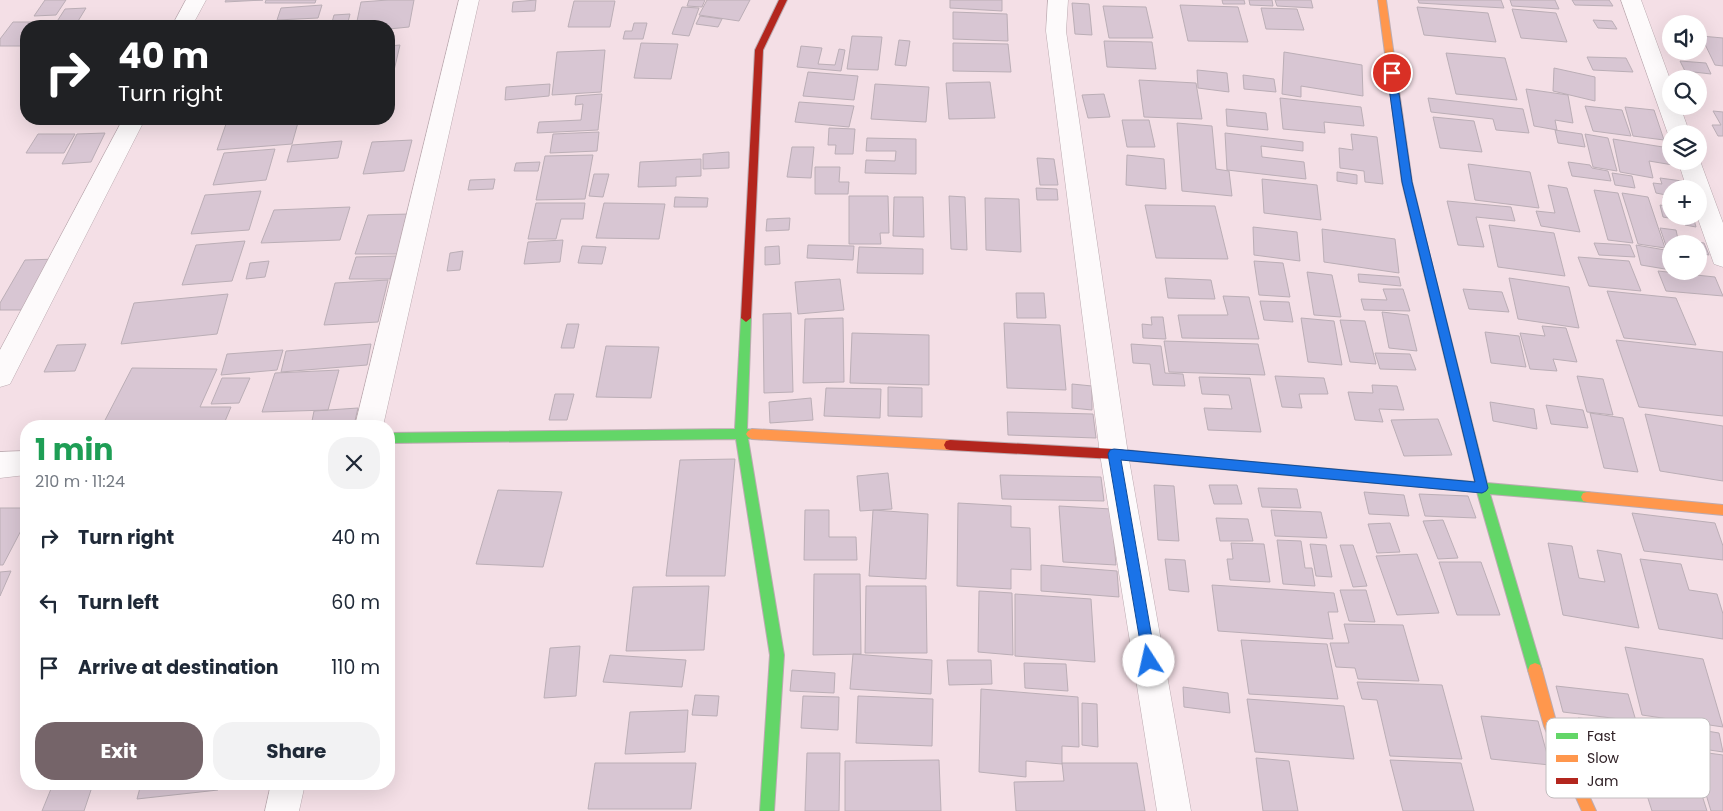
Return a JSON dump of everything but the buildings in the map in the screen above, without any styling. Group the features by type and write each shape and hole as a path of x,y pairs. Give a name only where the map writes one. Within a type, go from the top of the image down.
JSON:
{"street":[{"path":"185,20 196,0"},
{"path":"370,420 469,0"},
{"path":"768,811 777,655 741,432 759,50 783,0"},
{"path":"1058,0 1056,31 1114,454 1174,811"},
{"path":"1382,0 1407,182 1482,488 1549,718"},
{"path":"1631,0 1676,125"},
{"path":"0,376 131,125"},
{"path":"1707,212 1723,257"},
{"path":"395,438 741,432 1114,454 1723,510"},
{"path":"0,465 20,463"},
{"path":"282,811 287,790"},
{"path":"1583,798 1589,811"}],"traffic: fast":[{"path":"1423,248 1482,488 1535,670"},
{"path":"746,318 741,433 777,655 767,811"},
{"path":"395,438 752,434"},
{"path":"1176,460 1587,497"}],"traffic: slow":[{"path":"1382,0 1407,182 1423,248"},
{"path":"752,434 950,445"},
{"path":"1587,497 1723,510"},
{"path":"1535,670 1549,718"},
{"path":"1583,798 1589,811"}],"traffic: jam":[{"path":"746,318 759,50 783,0"},
{"path":"950,445 1114,454 1176,460"}],"route":[{"path":"1149,661 1114,454 1482,488 1407,182 1392,73"}]}
